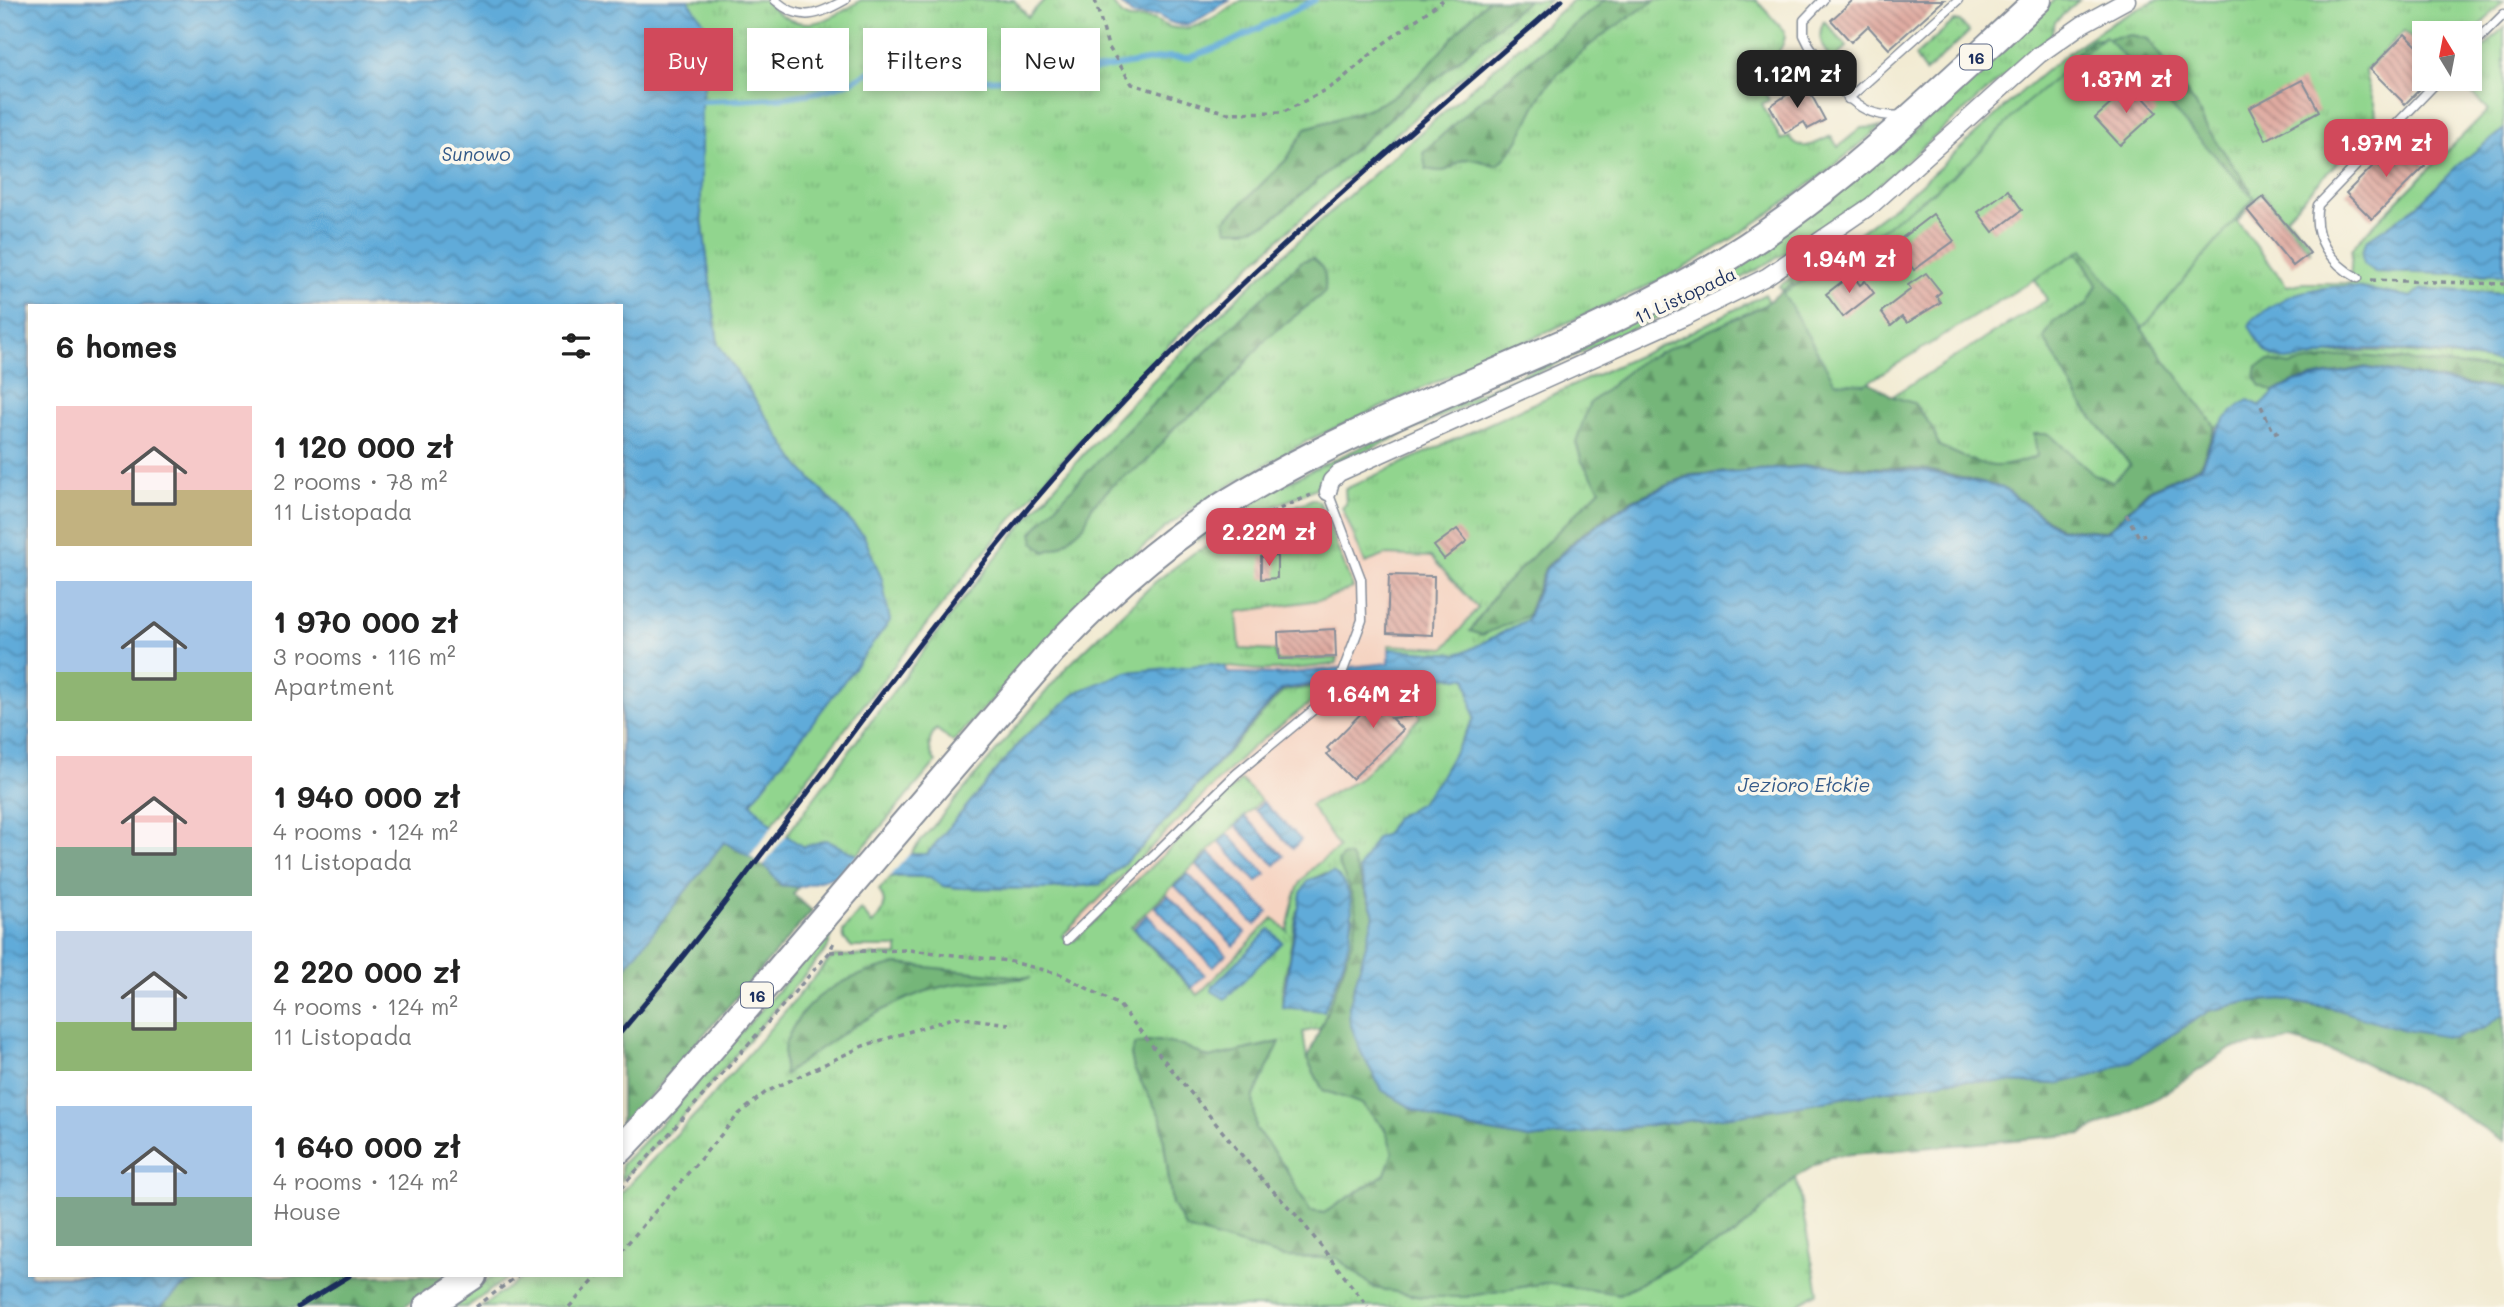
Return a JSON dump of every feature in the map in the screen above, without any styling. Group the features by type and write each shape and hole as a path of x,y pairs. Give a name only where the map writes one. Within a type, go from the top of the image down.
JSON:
{"main road":[{"name":"16","path":"623,1147 668,1099 939,782 1088,614 1136,570 1200,522 1292,466 1620,316 1698,276 1808,204 1914,113 2038,0"},
{"path":"427,1307 472,1277"}],"street":[{"name":"11 Listopada","path":"1328,492 1331,481 1339,473 1732,295 1808,251 1910,174 2039,55 2083,24 2127,0"}],"lane":[{"path":"775,0 789,12 807,15 823,13 845,0"},
{"path":"1823,0 1804,20 1804,35 1848,99 1875,115 1914,113"},
{"path":"1848,99 1958,0"},
{"path":"2482,36 2504,14"},
{"path":"2358,278 2346,272 2321,243 2315,230 2318,205 2428,91"},
{"path":"1067,940 1236,774 1335,692 1347,666 1362,620 1361,579 1328,492"}],"path":[{"path":"1095,0 1108,46 1132,85 1227,113 1284,112 1336,84 1383,44 1443,0"},
{"path":"2358,278 2504,284"},
{"path":"2261,406 2274,433 2283,429"},
{"path":"1221,534 1316,493 1328,492"},
{"path":"2126,514 2139,537 2145,534"},
{"path":"623,1186 831,952 838,933"},
{"path":"831,952 909,950 1008,961 1060,974 1119,1005 1258,1175 1299,1218 1368,1307"},
{"path":"623,1249 739,1114 766,1092 863,1045 956,1017 1009,1024"},
{"path":"476,1307 516,1277"},
{"path":"569,1307 597,1277"}],"shaded area":[{"path":"1576,408 1361,918 1328,1019 1212,1045 1109,946 1060,929 1198,576"}],"green space":[{"path":"688,0 765,0 788,19 811,23 836,15 861,0 1014,0 1028,17 1044,0 1110,0 1128,19 1147,18 1168,26 1190,28 1208,21 1243,0 1550,0 1287,232 1137,378 994,541 771,825 751,803 890,620 864,536 799,466 718,344 701,210 701,101 703,91 733,91 733,28 703,28"},
{"path":"1489,0 1528,0 1268,223 1245,230 1227,230 1225,220 1286,160 1306,128 1364,110 1398,93 1426,68"},
{"path":"1573,0 1756,0 1784,31 1782,47 1767,66 1762,79 1769,100 1762,104 1781,140 1789,136 1798,145 1808,146 1831,136 1838,147 1861,128 1881,127 1779,207 1670,276 1311,439 1212,495 1165,528 1100,584 953,742 936,729 930,746 936,762 857,855 826,840 803,847 786,836 1003,548 1081,457 1139,395 1320,221"},
{"path":"1605,0 1656,0 1599,38 1560,72 1542,94 1513,148 1497,165 1469,159 1448,170 1426,169 1423,153 1469,110"},
{"path":"2054,0 2079,0 2055,22 2051,35 1863,199 1784,254 1735,282 1333,466 1323,473 1316,488 1197,541 1197,538 1272,490 1572,351 1909,136"},
{"path":"2157,0 2504,0 2482,24 2482,21 2412,21 2412,39 2404,31 2365,71 2375,109 2375,122 2286,217 2309,242 2310,251 2262,193 2237,221 2287,286 2302,283 2350,283 2352,250 2358,241 2488,110 2469,91 2482,91 2482,49 2504,27 2504,129 2458,165 2417,206 2389,225 2375,272 2504,275 2504,293 2422,289 2411,297 2348,286 2292,360 2372,351 2504,362 2504,391 2366,368 2275,392 2261,406 2255,405 2216,427 2201,467 2150,490 2108,532 2059,529 2002,488 1546,569 1527,620 1467,651 1457,654 1389,649 1389,645 1445,648 1478,608 1431,557 1386,555 1365,563 1342,507 1346,504 1345,489 1693,331 1765,294 1812,385 1877,405 2047,300 2035,279 2083,249 2143,327 2254,198 1972,160 1904,214 1833,264 1783,293 1779,286 1848,241 1897,204 2029,85 2089,38 2122,17"},
{"path":"1824,21 1847,47 1835,58 1844,71 1842,73 1821,42"},
{"path":"1954,21 1960,21 1969,32 1925,73 1915,56"},
{"path":"2132,35 2148,39 2196,105 2205,125 2250,189 2252,198 2141,328 2215,426 2200,466 2149,489 2107,531 2060,528 2003,488 1925,469 1813,465 1690,475 1632,500 1579,536 1545,568 1527,616 1482,635 1470,631 1497,592 1600,489 1582,462 1576,442 1589,404 1639,362 1763,306 1792,283 1832,352 1861,377 1894,397 1914,403 1933,429 1939,446 1987,465 2009,465 2037,456 2034,434 2049,434 2093,474 2112,482 2130,465 2081,403 2044,338 2054,321 2086,306 2097,285 2081,257 2067,242 2073,69 2068,60 2092,40"},
{"path":"2105,36 2254,198 2143,328 2083,249 1865,384 1835,382 1783,293 1849,253 1924,199 1972,160 2024,105"},
{"path":"1312,258 1324,272 1325,292 1266,339 1218,395 1175,427 1145,463 1116,482 1092,506 1084,526 1061,546 1045,552 1034,542 1032,533 1130,428 1197,360 1302,261"},
{"path":"2351,355 2504,370 2504,390 2365,367 2295,381 2274,392 2261,386 2255,377 2257,366 2269,361 2290,365"},
{"path":"1312,499 1319,501 1353,588 1325,599 1237,612 1240,649 1275,651 1277,661 1338,658 1336,664 1273,670 1211,664 1026,735 927,854 910,854 1065,669 1155,582 1195,552"},
{"path":"1432,676 1467,678 1474,718 1440,778 1420,803 1395,818 1386,834 1374,915 1350,1022 1303,1032 1307,1059 1323,1090 1362,1104 1385,1129 1393,1152 1385,1174 1324,1213 1310,1211 1285,1167 1256,1129 1253,1098 1279,1042 1209,1058 1182,1045 1131,1054 1134,1069 1161,1118 1172,1204 1283,1257 1337,1258 1375,1288 1465,1297 1545,1283 1619,1294 1736,1234 1796,1177 1818,1292 1793,1307 481,1307 524,1277 623,1277 623,1191 708,1101 828,961 835,956 898,955 898,947 852,947 844,939 843,931 861,909 872,924 876,920 882,913 884,904 879,890 890,877 931,877 943,886 960,888 1050,889 1101,884 1144,845 1283,691 1322,686 1327,690 1251,748 1062,936 1074,941 1241,780 1261,800 1131,927 1198,995 1273,918 1287,931 1293,902 1301,882 1315,866 1339,848 1310,805 1358,780 1420,717 1420,679","holes":["1325,873 1354,918 1324,1011 1282,1007 1282,993 1297,912 1308,881"]},
{"path":"724,842 764,865 781,885 799,887 793,894 812,911 623,1127 623,970"},
{"path":"1343,856 1349,856 1353,861 1374,915 1349,1007 1350,1022 1361,1052 1382,1090 1414,1109 1449,1124 1529,1139 1739,1115 1951,1080 2057,1084 2131,1061 2209,1011 2246,1002 2282,999 2469,1035 2504,1014 2504,1141 2429,1094 2354,1058 2292,1040 2232,1048 2159,1097 2082,1134 1830,1156 1796,1177 1736,1234 1619,1294 1545,1283 1465,1297 1421,1297 1375,1288 1337,1258 1283,1257 1186,1229 1172,1204 1161,1118 1134,1069 1131,1054 1135,1044 1156,1041 1182,1045 1209,1058 1280,1042 1253,1098 1256,1129 1285,1167 1310,1211 1324,1213 1385,1174 1393,1152 1385,1129 1362,1104 1323,1090 1307,1059 1337,986 1355,926 1353,900 1338,862"},
{"path":"835,925 827,949 675,1125 623,1178 623,1163 670,1114"},
{"path":"898,964 1031,978 945,986 903,1000 860,1023 784,1075 786,1042 794,1025 817,998 846,980"},
{"path":"212,1277 448,1277 403,1307 160,1307 185,1285"},
{"path":"493,1277 509,1277 467,1307 449,1307"}],"water":[{"name":"Jezioro Ełckie","path":"0,0 688,0 708,28 644,28 644,91 703,91 701,210 718,344 799,466 864,536 882,579 890,621 751,803 771,825 803,847 826,840 857,855 927,854 1026,735 1079,691 1126,672 1211,664 1225,667 1228,673 1283,674 1389,663 1389,649 1457,654 1467,651 1527,620 1546,569 1580,537 1633,501 1690,476 1813,466 1924,471 2002,488 2059,529 2107,532 2150,490 2201,467 2218,429 2230,413 2248,400 2261,406 2275,392 2295,382 2366,368 2504,391 2504,1014 2484,1028 2453,1038 2400,1029 2329,1007 2282,999 2246,1002 2209,1011 2131,1061 2095,1075 2057,1084 1951,1080 1739,1115 1529,1139 1449,1124 1414,1109 1382,1090 1361,1052 1350,1022 1349,1007 1374,915 1359,869 1376,838 1386,834 1395,818 1420,803 1440,778 1474,719 1467,678 1377,676 1282,689 1144,845 1101,884 1050,889 960,888 943,886 930,877 840,875 799,887 781,885 764,865 724,842 623,970 623,304 28,304 28,1277 212,1277 185,1285 160,1307 0,1307"},
{"path":"1116,0 1231,0 1196,21 1179,24 1169,22 1158,15 1134,16"},
{"path":"2504,129 2504,275 2375,272 2363,264 2362,252 2367,240 2417,206 2458,165"},
{"path":"2348,286 2411,297 2422,289 2504,293 2504,362 2380,349 2341,351 2300,360 2284,360 2268,353 2249,326 2252,320 2286,298 2319,288"},
{"path":"1263,802 1301,840 1293,848 1255,810"},
{"path":"1245,817 1284,856 1275,865 1236,826"},
{"path":"1228,834 1266,874 1257,882 1219,842"},
{"path":"1210,853 1268,912 1255,925 1197,865"},
{"path":"1333,872 1345,885 1351,901 1352,919 1350,938 1338,977 1324,1011 1282,1007 1301,893 1308,881"},
{"path":"1188,874 1246,933 1234,946 1175,886"},
{"path":"1168,895 1226,954 1213,967 1155,907"},
{"path":"1147,915 1205,975 1192,988 1134,928"},
{"path":"1270,929 1282,942 1225,999 1212,991 1213,986"}],"pier":[{"path":"774,824 787,834 763,866 750,856"},
{"path":"861,851 912,851 886,881 837,880"}],"building":[{"path":"1853,0 1944,0 1889,49 1868,26 1851,42 1831,20"},
{"path":"2405,34 2412,41 2412,91 2418,91 2405,104 2370,69"},
{"path":"2302,80 2319,111 2266,140 2249,108"},
{"path":"1805,83 1825,120 1808,129 1804,122 1785,133 1770,106"},
{"path":"2132,85 2157,112 2120,145 2095,118"},
{"path":"2399,140 2425,166 2372,219 2346,193"},
{"path":"2008,190 2022,210 1993,232 1978,212"},
{"path":"2263,197 2310,253 2293,266 2247,210"},
{"path":"1933,214 1954,241 1914,270 1894,244"},
{"path":"1926,273 1941,292 1936,296 1941,302 1907,323 1902,317 1891,326 1881,312 1911,289 1908,285"},
{"path":"1852,274 1860,285 1865,281 1874,293 1843,317 1826,294"},
{"path":"1457,529 1467,541 1444,559 1434,546"},
{"path":"1277,556 1277,578 1261,579 1261,557"},
{"path":"1389,575 1434,576 1433,635 1387,633"},
{"path":"1335,629 1336,657 1279,659 1278,632"},
{"path":"1414,685 1415,716 1391,718 1403,730 1352,779 1327,754 1330,751 1327,748 1387,687"}],"waterway":[{"path":"701,101 776,98 814,93 850,82 876,68 897,63 904,63 914,82 1047,78 1169,57 1189,58 1229,43 1315,0"}],"railway":[{"path":"623,1030 680,961 959,593 1078,451 1134,390 1252,274 1562,0"},
{"path":"298,1307 347,1277"}],"water label":[{"name":"Sunowo","path":"476,153"}]}
